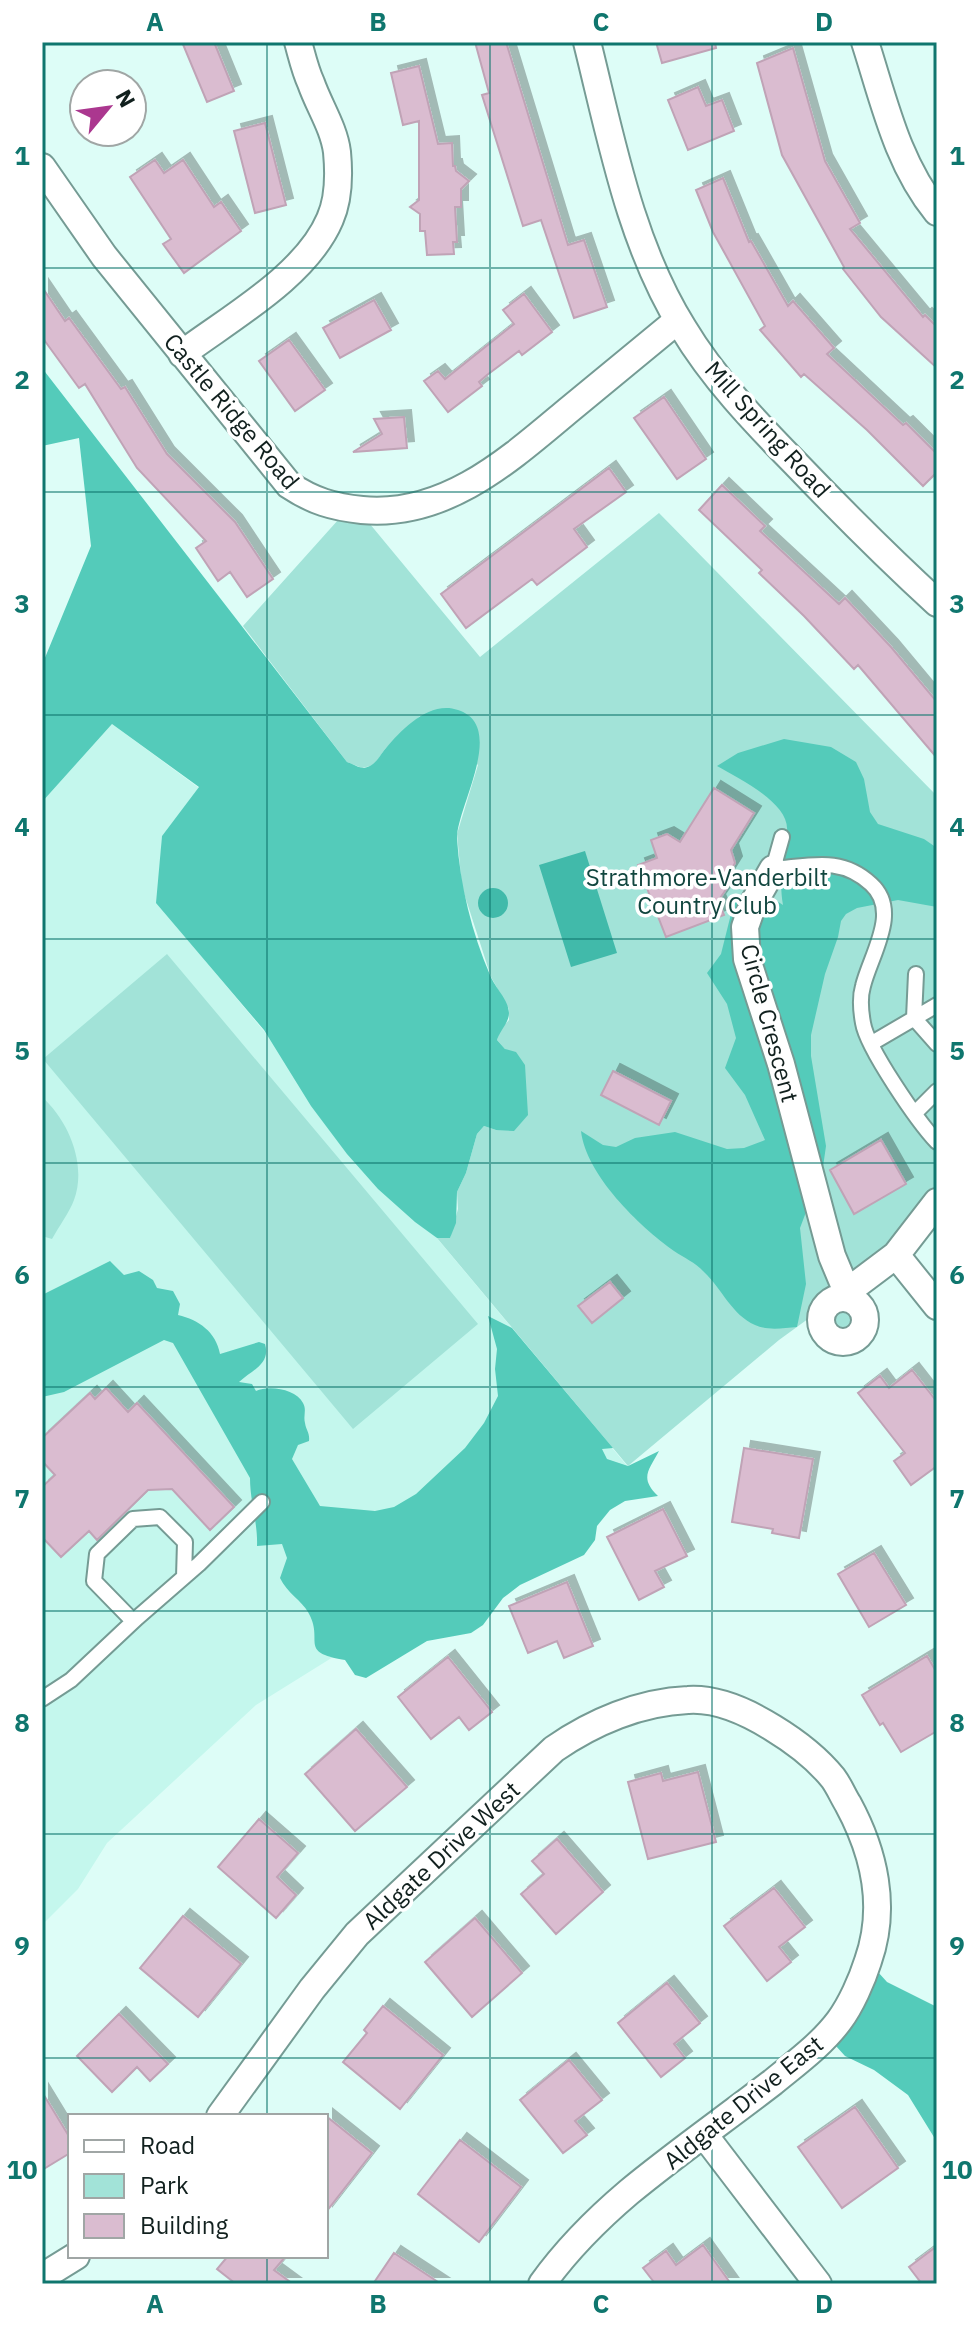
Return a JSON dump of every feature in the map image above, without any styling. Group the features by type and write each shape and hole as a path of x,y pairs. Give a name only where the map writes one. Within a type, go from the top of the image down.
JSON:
{"street":[{"path":"182,354 282,280 307,255 330,219 337,192 337,151 298,42"},
{"name":"Mill Spring Road","path":"587,42 618,164 646,251 678,320 748,415 874,546 937,603"},
{"path":"865,42 903,158 913,179 937,212"},
{"name":"Castle Ridge Road","path":"42,167 104,256 289,485 310,499 333,507 382,512 432,503 471,485 530,442 678,320"},
{"name":"Circle Crescent","path":"773,869 753,904 745,927 747,959 781,1064 843,1295 896,1255 937,1202"},
{"path":"896,1255 937,1306"},
{"name":"Aldgate Drive West","path":"221,2114 312,1989 357,1934 554,1749 594,1725 664,1703 691,1699 731,1707"},
{"name":"Aldgate Drive East","path":"542,2284 586,2230 630,2191 814,2049 840,2019 868,1961 877,1923 875,1876 860,1825 835,1780 803,1747 751,1714 731,1707"},
{"path":"705,2136 818,2284"},
{"path":"42,2277 73,2258"}],"lane":[{"path":"782,837 773,869 835,864 859,873 885,901 885,919 862,989 863,1026 887,1073 934,1139"},
{"path":"916,974 914,1018 937,1044"},
{"path":"872,1043 937,1005"},
{"path":"915,1113 937,1091"},
{"path":"42,1699 71,1680 262,1502"},
{"path":"133,1621 94,1581 97,1554 133,1519 160,1517 185,1542 184,1577"}],"shaded area":[{"path":"42,368 347,762 362,768 372,765 408,725 437,709 458,710 472,719 479,733 476,769 459,825 459,856 464,891 478,942 492,980 508,1008 508,1020 497,1040 505,1049 516,1052 525,1065 528,1115 514,1131 484,1126 477,1134 457,1192 456,1223 450,1238 437,1238 415,1222 378,1189 347,1154 311,1106 264,1030 156,903 162,836 199,787 112,724 42,802 42,665 91,546 79,438 42,446"},
{"path":"112,724 199,788 162,836 157,903 628,1467 256,1705 107,1843 78,1889 42,1925 42,802"},
{"path":"784,739 831,747 856,762 864,779 870,812 878,824 924,839 937,848 937,907 898,900 857,908 841,921 811,1035 811,1056 826,1146 823,1167 800,1228 806,1284 797,1327 771,1329 747,1321 701,1269 660,1240 631,1214 603,1182 585,1148 581,1131 603,1145 616,1147 635,1138 675,1132 727,1149 744,1148 765,1140 745,1095 725,1068 736,1038 727,1004 707,973 721,954 734,902 752,885 783,905 782,876 787,831 786,821 772,801 717,766 738,753"},
{"path":"585,851 617,953 571,967 539,865"},
{"path":"493,888 503,893 508,903 503,913 493,918 483,913 478,903 483,893"},
{"path":"110,1261 124,1275 139,1271 153,1280 157,1288 173,1291 180,1304 178,1315 205,1328 215,1339 220,1354 259,1342 265,1344 263,1362 239,1382 252,1384 256,1391 275,1388 300,1398 305,1408 309,1441 298,1445 292,1459 320,1506 375,1511 394,1507 416,1494 465,1448 484,1423 498,1396 495,1369 497,1349 488,1316 512,1328 613,1448 602,1449 607,1459 628,1466 659,1451 647,1479 658,1496 625,1501 610,1510 597,1526 595,1540 584,1555 520,1585 503,1598 483,1625 471,1633 427,1641 366,1678 355,1675 345,1660 330,1657 317,1649 313,1622 308,1612 280,1578 287,1558 282,1544 257,1546 250,1478 173,1343 164,1340 64,1392 42,1397 42,1295"},
{"path":"868,1961 887,1982 937,2007 937,2142 908,2095 874,2070 845,2056 826,2035"}],"green space":[{"name":"Strathmore-Vanderbilt Country Club","path":"347,510 360,512 480,657 659,513 937,796 937,1202 854,1300 865,1312 866,1324 860,1333 839,1341 829,1337 823,1327 823,1308 779,1340 628,1466 437,1238 450,1238 458,1209 457,1192 477,1134 484,1126 496,1130 505,1049 497,1040 500,1030 509,1020 509,1009 491,977 462,887 457,834 478,765 420,716 385,749 374,765 362,768 347,762 243,626"},
{"path":"167,954 478,1324 353,1429 43,1059"},
{"path":"42,1097 60,1118 77,1158 74,1200 52,1239 42,1236"}],"building":[{"path":"182,42 214,42 234,91 207,102"},
{"path":"475,42 506,42 568,245 584,240 607,307 574,318 541,220 523,226 482,95 489,93"},
{"path":"656,42 715,42 716,48 662,63"},
{"path":"793,48 825,161 860,223 850,229 923,317 925,315 937,327 937,368 881,317 843,269 782,155 757,63"},
{"path":"419,66 438,144 452,143 453,166 469,181 461,189 461,207 455,207 457,242 453,242 454,254 427,255 425,231 420,231 420,214 410,207 419,200 419,121 403,125 391,73"},
{"path":"698,87 706,106 722,100 734,131 688,150 668,100"},
{"path":"265,123 286,205 255,213 234,131"},
{"path":"155,160 164,173 183,160 214,207 221,202 241,231 184,273 163,244 171,239 130,177"},
{"path":"723,178 749,242 788,306 793,301 834,348 827,354 937,454 937,472 923,486 867,430 804,374 801,377 760,330 765,326 713,232 696,190"},
{"path":"42,287 65,321 69,318 121,389 125,387 167,454 235,522 273,579 247,597 230,572 218,581 196,548 206,541 137,468 85,384 79,388 42,337"},
{"path":"524,294 552,332 522,355 519,351 487,375 479,382 482,386 448,412 424,381 438,371 445,379 514,324 503,310"},
{"path":"374,300 391,330 340,358 323,328"},
{"path":"289,340 325,390 295,411 259,361"},
{"path":"664,397 706,459 677,479 634,418"},
{"path":"404,417 407,448 353,452 382,434 374,419"},
{"path":"609,468 626,492 574,529 587,547 537,585 532,579 466,628 441,594"},
{"path":"722,485 765,526 760,531 839,604 845,598 937,702 937,758 858,665 854,669 759,573 762,570 699,510"},
{"path":"714,788 754,813 731,850 735,863 724,881 727,888 718,901 724,915 666,937 638,865 657,858 651,840 667,834 680,842"},
{"path":"613,1071 671,1101 659,1125 601,1095"},
{"path":"881,1140 906,1184 854,1214 830,1170"},
{"path":"610,1282 623,1298 592,1323 578,1306"},
{"path":"912,1370 937,1402 937,1466 911,1485 894,1461 905,1453 858,1393 880,1376 889,1388"},
{"path":"106,1388 128,1412 137,1403 234,1507 210,1530 172,1489 148,1490 97,1540 89,1531 61,1557 42,1537 42,1487 55,1475 42,1461 42,1438 90,1393 95,1399"},
{"path":"744,1448 813,1459 799,1538 772,1533 773,1529 732,1522"},
{"path":"663,1509 687,1556 655,1571 664,1587 639,1600 607,1537"},
{"path":"874,1553 906,1605 869,1627 838,1574"},
{"path":"567,1582 593,1646 564,1658 557,1641 528,1653 509,1606"},
{"path":"927,1656 937,1673 937,1731 901,1752 862,1695"},
{"path":"448,1657 492,1712 469,1730 459,1717 431,1739 398,1697"},
{"path":"356,1729 407,1787 355,1831 305,1774"},
{"path":"698,1772 716,1842 648,1859 628,1782 661,1773 663,1781"},
{"path":"259,1819 298,1853 277,1877 296,1895 276,1918 218,1867"},
{"path":"557,1839 603,1892 556,1934 521,1894 544,1874 532,1861"},
{"path":"774,1888 805,1927 779,1947 791,1962 767,1981 724,1926"},
{"path":"183,1916 241,1964 198,2017 140,1968"},
{"path":"475,1918 522,1973 472,2017 425,1962"},
{"path":"667,1983 700,2023 674,2044 685,2058 661,2077 618,2023"},
{"path":"383,2006 443,2055 400,2109 343,2062 367,2033 364,2030"},
{"path":"119,2014 168,2064 150,2081 137,2067 112,2092 77,2056"},
{"path":"569,2060 602,2100 575,2121 587,2135 563,2153 520,2100"},
{"path":"42,2092 68,2135 68,2154 42,2170"},
{"path":"855,2107 898,2168 842,2208 798,2147"},
{"path":"328,2118 372,2153 328,2209"},
{"path":"460,2140 521,2187 479,2242 418,2194"},
{"path":"703,2245 731,2284 648,2284 653,2281 643,2268 666,2251 676,2265"},
{"path":"937,2246 937,2284 922,2284 909,2267"},
{"path":"394,2253 441,2284 373,2284"},
{"path":"226,2258 284,2258 274,2270 293,2284 236,2284 217,2269"}]}
